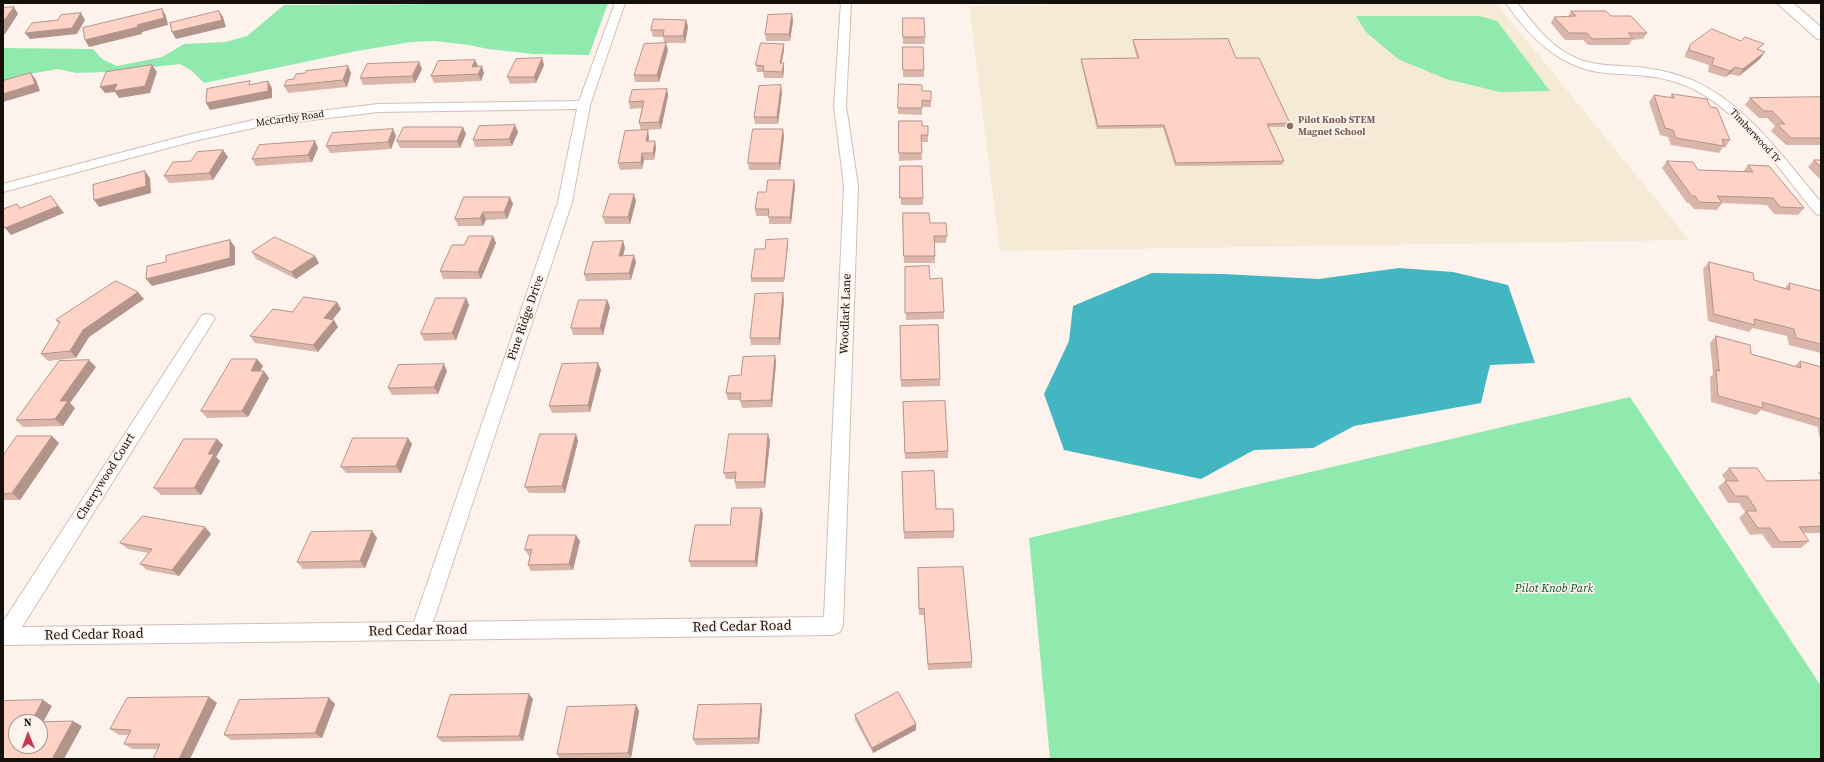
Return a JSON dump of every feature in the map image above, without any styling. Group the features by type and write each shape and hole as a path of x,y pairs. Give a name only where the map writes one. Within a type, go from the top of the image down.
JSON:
{"main road":[{"path":"1784,3 1821,35"}],"street":[{"name":"Pine Ridge Drive","path":"421,630 565,202 584,105 620,3"},
{"name":"Woodlark Lane","path":"833,626 851,186 840,106 846,3"},
{"name":"Timberwood Tr","path":"1511,3 1553,50 1568,59 1598,69 1643,71 1667,75 1691,84 1713,96 1740,116 1821,211"},
{"name":"McCarthy Road","path":"3,188 192,138 262,122 378,108 584,105"},
{"name":"Cherrywood Court","path":"4,636 207,319"},
{"name":"Red Cedar Road","path":"4,636 833,626"}],"shaded area":[{"name":"Pilot Knob STEM Magnet School","path":"1147,3 1496,3 1689,240 1000,251 969,6"}],"green space":[{"path":"608,3 589,55 533,54 434,41 411,42 357,51 204,83 192,71 180,64 106,72 76,73 58,69 17,76 3,85 3,48 93,49 102,59 117,66 162,57 184,44 225,42 247,36 284,5"},
{"path":"1356,16 1479,16 1497,21 1550,91 1500,92 1446,79 1398,59 1366,32"},
{"name":"Pilot Knob Park","path":"1630,397 1821,686 1821,759 1050,759 1029,538"}],"water":[{"path":"1399,268 1453,272 1508,285 1535,363 1490,365 1481,403 1354,426 1313,448 1254,450 1201,479 1064,450 1044,394 1069,341 1073,306 1152,273 1223,274 1319,279"}],"building":[{"path":"14,7 3,22 3,8"},
{"path":"162,9 164,18 137,25 138,27 85,40 83,28"},
{"path":"219,11 222,20 172,32 170,23"},
{"path":"1571,11 1606,11 1611,16 1631,16 1647,33 1628,33 1633,38 1592,39 1587,33 1569,33 1554,17 1576,16"},
{"path":"81,13 72,28 25,33 32,23 58,20 61,15"},
{"path":"792,14 789,34 765,34 768,15"},
{"path":"903,18 924,18 925,37 903,37"},
{"path":"654,19 686,20 683,36 663,36 664,30 651,30"},
{"path":"1712,29 1741,41 1745,37 1764,44 1757,49 1765,52 1743,69 1735,67 1730,71 1712,65 1714,58 1689,50 1690,45"},
{"path":"1228,39 1236,58 1259,58 1290,123 1267,124 1284,161 1176,163 1164,125 1098,126 1081,59 1139,58 1133,40"},
{"path":"666,43 657,75 634,75 644,44"},
{"path":"761,43 784,44 780,63 784,63 782,72 763,71 764,66 756,65"},
{"path":"903,47 923,47 924,70 903,70"},
{"path":"542,58 534,77 507,77 516,59"},
{"path":"475,60 472,67 482,66 478,74 431,76 438,61"},
{"path":"419,62 412,76 360,78 367,64"},
{"path":"152,65 145,86 114,91 117,84 100,87 106,72"},
{"path":"348,66 343,80 284,86 287,80 294,79 296,74 305,73 306,71"},
{"path":"31,73 35,84 3,94 3,81"},
{"path":"250,81 249,85 268,81 268,91 206,103 207,89"},
{"path":"899,84 922,85 922,91 931,91 931,101 922,100 922,108 898,108"},
{"path":"781,85 777,117 754,117 759,86"},
{"path":"667,89 659,122 639,123 644,101 629,102 632,90"},
{"path":"1672,94 1707,99 1710,107 1717,108 1730,140 1722,139 1724,146 1676,138 1673,130 1665,128 1654,95 1674,98"},
{"path":"1820,97 1821,138 1791,138 1777,124 1785,124 1772,111 1764,111 1750,98"},
{"path":"899,121 922,121 922,126 928,126 928,135 921,135 922,153 899,153"},
{"path":"515,125 509,139 473,140 479,126"},
{"path":"404,127 463,127 457,141 397,141"},
{"path":"393,129 388,142 326,146 332,133"},
{"path":"753,129 783,129 779,163 748,163"},
{"path":"648,130 646,141 655,141 653,153 642,153 641,162 618,163 625,131"},
{"path":"315,141 308,155 252,159 259,145"},
{"path":"223,150 209,173 164,176 173,162 191,161 197,152"},
{"path":"1814,160 1821,160 1821,167"},
{"path":"1667,161 1693,162 1698,170 1753,172 1748,165 1769,166 1804,208 1780,207 1773,198 1717,196 1722,203 1699,202 1695,196 1692,196"},
{"path":"900,166 922,166 923,198 900,198"},
{"path":"145,171 146,186 94,200 93,185"},
{"path":"768,180 794,180 790,217 768,217 769,209 755,209 758,192 766,192"},
{"path":"610,194 634,194 628,217 603,217"},
{"path":"51,196 58,206 5,228 3,225 3,209 17,204 20,208"},
{"path":"464,197 510,197 504,212 483,212 480,218 455,219"},
{"path":"903,213 929,213 930,223 946,223 947,236 934,236 935,256 904,256"},
{"path":"469,236 493,236 478,272 440,271 452,245 464,245"},
{"path":"275,237 315,256 291,272 252,252"},
{"path":"788,239 784,278 751,278 755,249 765,249 766,240"},
{"path":"230,240 230,258 146,279 147,266 166,262 166,256"},
{"path":"623,241 619,256 634,255 629,273 584,274 593,242"},
{"path":"1709,262 1753,273 1754,280 1790,290 1789,283 1821,291 1821,344 1796,338 1794,329 1754,319 1755,325 1714,314"},
{"path":"929,266 930,279 942,278 944,312 905,313 905,267"},
{"path":"116,281 138,292 83,330 70,351 41,354 60,322 56,320"},
{"path":"783,293 779,338 750,338 755,294"},
{"path":"304,297 337,302 324,318 334,320 313,345 250,336 273,309 292,312"},
{"path":"436,298 466,298 452,333 421,334"},
{"path":"579,300 607,300 600,328 571,328"},
{"path":"938,325 940,379 901,380 900,326"},
{"path":"1716,336 1750,345 1751,354 1801,368 1800,361 1821,367 1821,419 1762,402 1763,408 1718,396 1716,370 1719,371"},
{"path":"775,356 771,400 740,401 741,393 726,393 729,376 741,375 743,357"},
{"path":"232,359 257,359 251,371 264,371 242,411 201,411"},
{"path":"89,360 60,401 68,401 55,419 16,420 59,361"},
{"path":"598,363 588,405 549,406 562,364"},
{"path":"444,364 434,387 388,388 398,365"},
{"path":"945,401 948,451 905,453 903,402"},
{"path":"540,434 576,434 562,486 525,487"},
{"path":"729,434 768,434 764,482 735,482 736,472 724,473"},
{"path":"17,436 52,436 12,493 3,494 3,456"},
{"path":"353,438 408,438 396,466 341,467"},
{"path":"184,439 217,439 208,454 214,454 194,488 154,488"},
{"path":"1729,468 1757,468 1766,481 1821,480 1821,526 1799,527 1809,541 1780,542 1770,528 1758,528 1746,511 1757,511 1747,496 1735,496 1725,481 1738,481"},
{"path":"934,471 936,509 953,509 954,531 904,532 902,472"},
{"path":"732,508 761,508 755,561 689,561 695,525 730,525"},
{"path":"143,516 205,527 172,570 140,564 152,549 120,543"},
{"path":"372,531 360,561 297,562 311,532"},
{"path":"529,535 576,535 569,564 528,565 532,549 525,550"},
{"path":"963,567 972,662 928,664 924,608 919,609 918,568"},
{"path":"898,692 916,724 872,748 855,715"},
{"path":"529,694 519,736 437,737 450,695"},
{"path":"209,697 179,759 153,759 160,744 124,744 131,730 110,729 127,698"},
{"path":"329,698 315,733 224,735 239,700"},
{"path":"43,700 35,714 8,714 8,754 48,754 48,722 73,721 52,759 3,759 3,701"},
{"path":"761,704 758,738 693,739 698,705"},
{"path":"636,705 628,753 557,754 567,707"}],"place":[{"name":"Pilot Knob STEM Magnet School","path":"1290,126"}]}
